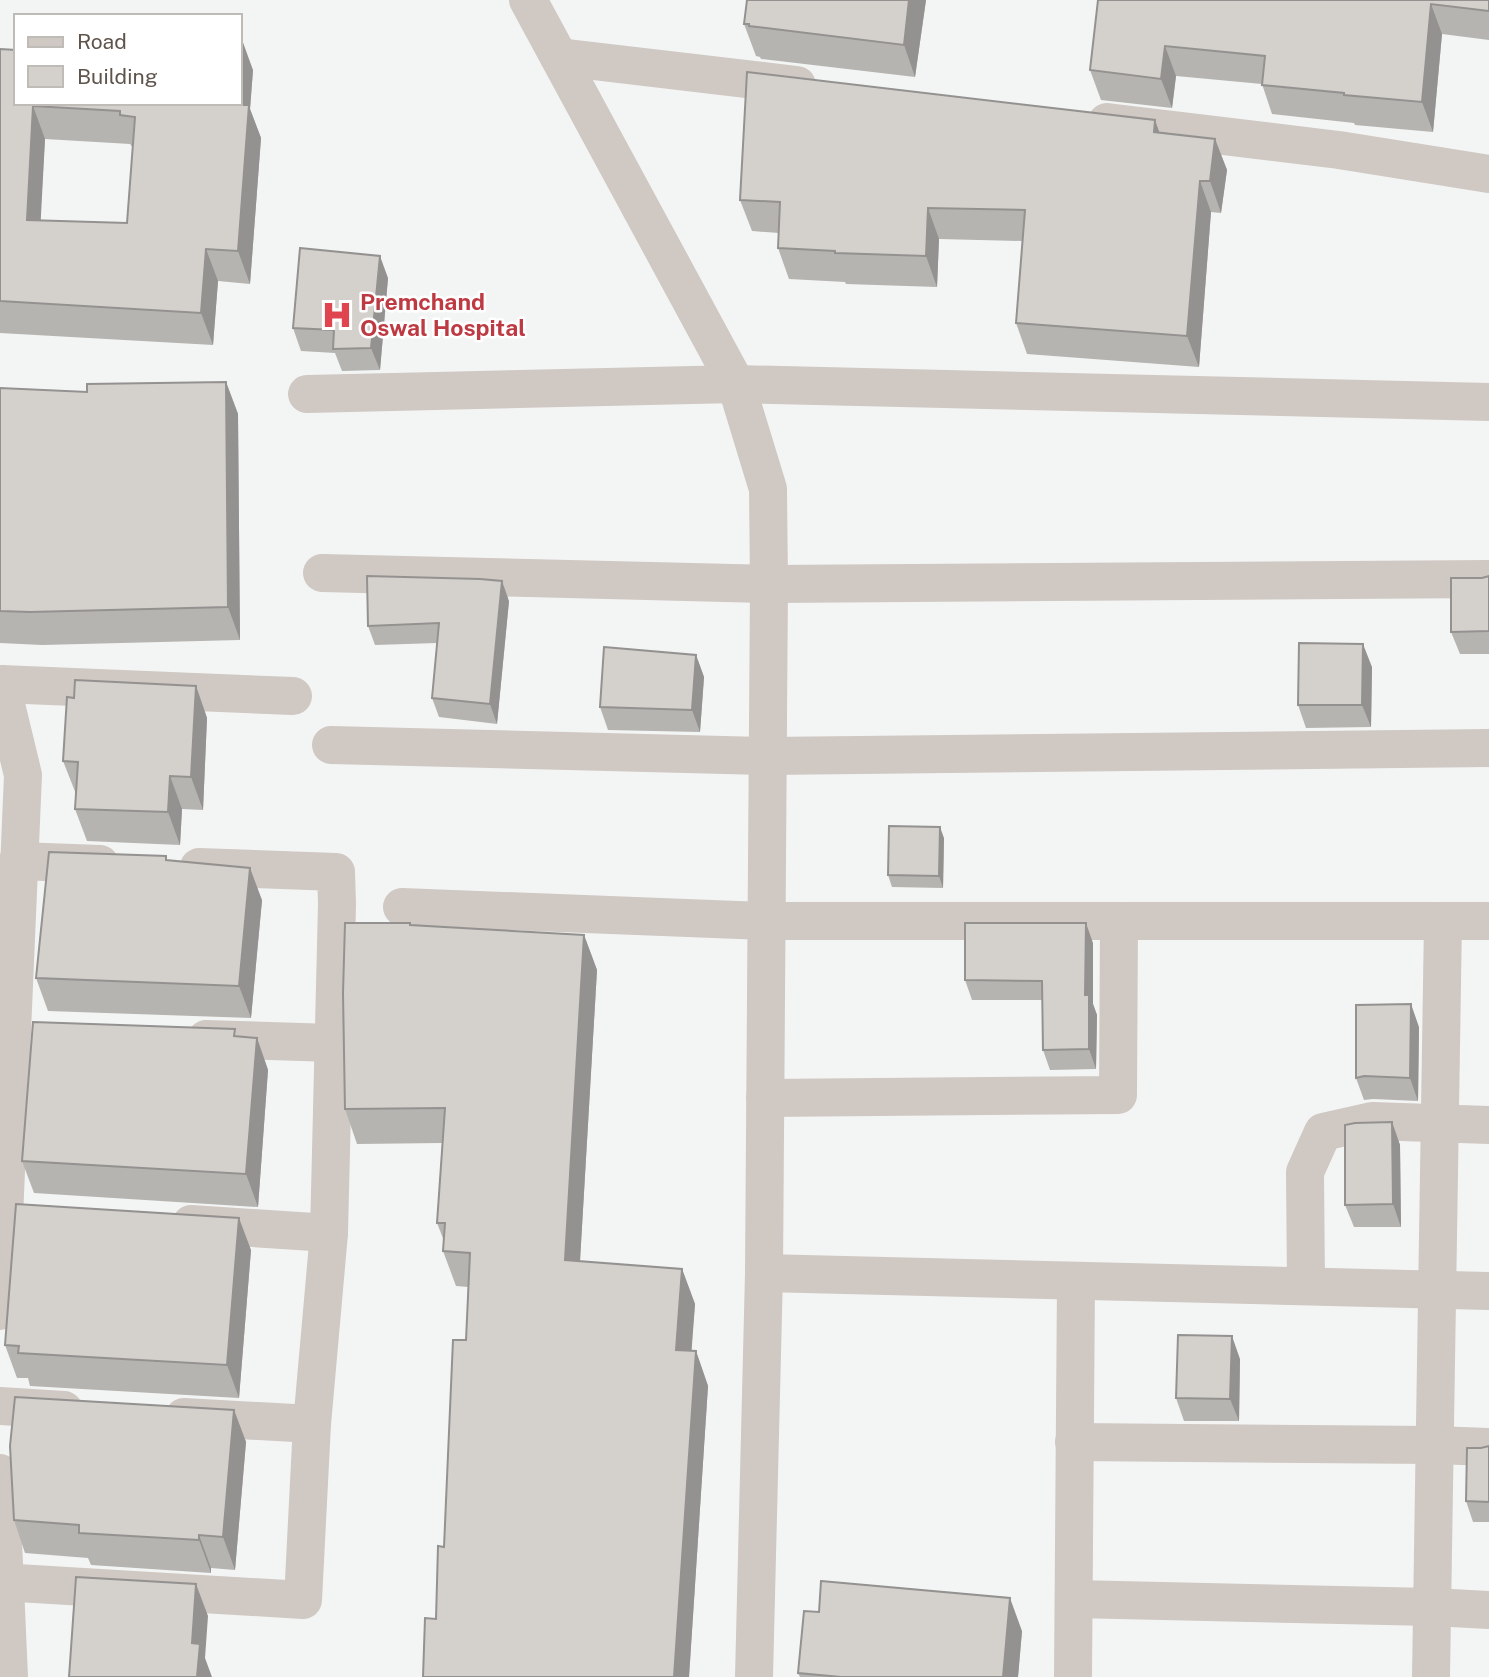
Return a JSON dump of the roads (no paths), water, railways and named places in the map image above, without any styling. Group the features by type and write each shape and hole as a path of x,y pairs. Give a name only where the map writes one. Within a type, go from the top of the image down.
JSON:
{"street":[{"path":"528,0 736,384 768,489 764,1273 754,1677"},
{"path":"559,57 833,90"},
{"path":"1079,119 1339,150 1489,174"},
{"path":"307,394 736,384 1489,402"},
{"path":"322,573 769,584 1489,579"},
{"path":"0,1311 2,1213 25,1032 18,861 23,775 1,684 293,696"},
{"path":"331,745 767,756 1489,748"},
{"path":"18,861 129,865"},
{"path":"2,1582 303,1600 312,1424 329,1233 336,872 170,866"},
{"path":"402,907 766,921 1489,921"},
{"path":"765,1098 1118,1095 1119,921"},
{"path":"1431,1677 1443,921"},
{"path":"179,1038 333,1044"},
{"path":"1306,1286 1305,1172 1323,1132 1371,1121 1489,1125"},
{"path":"2,1213 44,1216"},
{"path":"153,1222 329,1233"},
{"path":"764,1273 1489,1291"},
{"path":"1073,1677 1076,1281"},
{"path":"0,1406 95,1412"},
{"path":"149,1415 312,1424"},
{"path":"1074,1443 1489,1447"},
{"path":"0,1473 2,1582 9,1677"},
{"path":"1074,1599 1489,1610"}],"place":[{"name":"Premchand Oswal Hospital","path":"337,315"}]}
